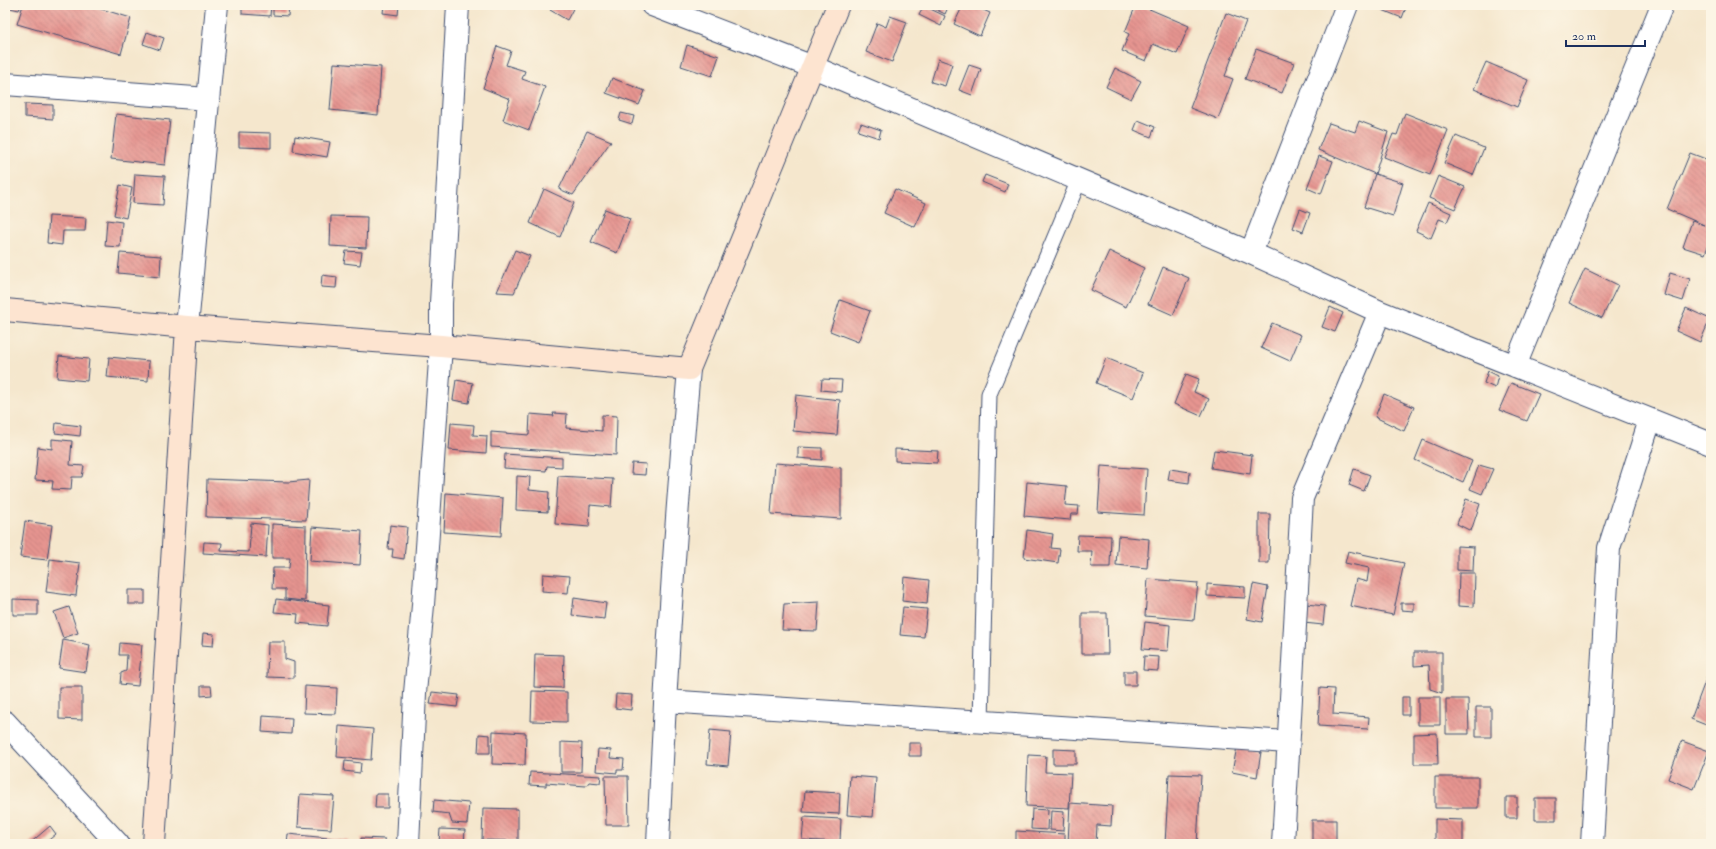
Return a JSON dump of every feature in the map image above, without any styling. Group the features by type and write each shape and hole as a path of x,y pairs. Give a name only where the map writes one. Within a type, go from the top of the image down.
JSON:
{"street":[{"path":"154,844 187,327 217,5"},
{"path":"408,844 415,694 423,605 441,346 441,304 458,5"},
{"path":"652,5 813,67 1251,253 1380,312 1711,444"},
{"path":"658,844 664,701 676,513 689,369 838,5"},
{"path":"1251,253 1347,5"},
{"path":"1515,366 1662,5"},
{"path":"5,84 208,99"},
{"path":"5,310 187,327 441,346 689,369"},
{"path":"1283,844 1302,498 1380,312"},
{"path":"1592,844 1609,548 1650,420"},
{"path":"664,701 1288,742"},
{"path":"5,722 118,844"}],"lane":[{"path":"981,722 990,394 1079,180"}],"building":[{"path":"5,5 21,5 19,10 5,7"},
{"path":"23,5 88,5 131,18 121,54 17,24"},
{"path":"242,5 271,5 270,16 242,14"},
{"path":"273,5 289,5 288,16 273,15"},
{"path":"384,5 399,5 398,15 383,13"},
{"path":"553,5 575,5 567,20 550,10"},
{"path":"927,5 949,5 945,14"},
{"path":"963,5 972,5 990,13 980,36 954,24"},
{"path":"1136,5 1140,5 1189,26 1177,54 1153,44 1146,61 1122,51 1129,34 1125,32"},
{"path":"1382,5 1407,5 1402,18 1380,9"},
{"path":"924,6 945,16 941,26 919,15"},
{"path":"1226,13 1246,21 1225,76 1233,79 1218,119 1190,108"},
{"path":"890,16 907,22 892,62 866,52 877,23 886,27"},
{"path":"147,32 164,38 160,50 143,44"},
{"path":"687,45 719,56 712,76 681,66"},
{"path":"497,46 511,51 506,65 525,71 522,79 545,87 529,130 503,120 510,99 483,88"},
{"path":"1256,49 1294,63 1282,93 1245,79"},
{"path":"938,59 952,64 945,86 931,82"},
{"path":"1486,62 1528,80 1517,107 1474,89"},
{"path":"334,63 381,67 378,115 330,110"},
{"path":"969,65 981,69 972,95 959,90"},
{"path":"1115,68 1141,81 1131,99 1106,87"},
{"path":"612,78 645,91 639,105 606,93"},
{"path":"25,104 53,105 53,119 25,117"},
{"path":"621,113 634,116 632,124 619,120"},
{"path":"1405,113 1448,130 1430,175 1384,157 1393,134 1397,135"},
{"path":"116,114 170,120 165,165 111,159"},
{"path":"1138,120 1155,127 1151,137 1134,130"},
{"path":"1359,121 1388,132 1375,174 1318,150 1329,123 1355,132"},
{"path":"861,123 881,130 879,138 858,131"},
{"path":"587,131 611,141 573,195 559,189"},
{"path":"239,132 271,133 271,148 239,147"},
{"path":"295,136 330,142 327,157 293,151"},
{"path":"1456,136 1484,148 1473,175 1444,163"},
{"path":"1690,153 1711,161 1711,222 1709,227 1711,228 1711,238 1705,254 1683,247 1692,221 1704,225 1667,209"},
{"path":"1319,156 1333,161 1321,194 1307,188"},
{"path":"135,174 165,176 163,205 133,203"},
{"path":"1375,174 1403,183 1393,216 1364,207"},
{"path":"985,175 1008,184 1005,192 982,182"},
{"path":"1438,176 1465,187 1455,209 1429,198"},
{"path":"120,185 132,188 126,218 114,215"},
{"path":"544,189 574,203 560,237 530,223"},
{"path":"895,189 926,203 915,227 884,213"},
{"path":"1428,203 1451,213 1447,222 1439,219 1431,238 1416,231"},
{"path":"605,209 630,219 617,253 591,242"},
{"path":"1300,209 1310,213 1303,232 1293,228"},
{"path":"49,216 86,218 85,231 63,231 62,245 47,243"},
{"path":"331,216 367,217 366,248 330,246"},
{"path":"107,220 122,222 120,247 105,246"},
{"path":"515,250 530,256 514,293 497,292"},
{"path":"346,251 362,252 360,265 344,263"},
{"path":"1109,251 1144,268 1126,307 1091,290"},
{"path":"120,253 161,256 160,277 118,273"},
{"path":"1163,267 1189,278 1173,315 1148,304"},
{"path":"1585,269 1618,285 1602,318 1569,303"},
{"path":"1670,273 1690,279 1683,301 1664,295"},
{"path":"322,275 337,277 336,288 321,287"},
{"path":"840,300 870,311 858,342 830,331"},
{"path":"1330,307 1343,313 1335,332 1322,327"},
{"path":"1686,308 1710,319 1700,342 1676,331"},
{"path":"1272,323 1301,335 1290,361 1261,348"},
{"path":"59,356 89,359 87,381 57,378"},
{"path":"109,357 149,361 148,381 107,377"},
{"path":"1106,358 1143,373 1133,398 1096,383"},
{"path":"1488,371 1498,376 1495,388 1484,383"},
{"path":"1186,374 1199,379 1194,392 1209,399 1201,416 1174,404"},
{"path":"822,379 842,380 841,392 821,390"},
{"path":"456,380 473,383 469,403 453,400"},
{"path":"1511,383 1539,394 1527,421 1499,410"},
{"path":"1384,394 1414,407 1404,431 1375,417"},
{"path":"796,395 840,400 837,435 793,431"},
{"path":"553,413 567,414 566,428 602,431 602,415 617,416 616,455 491,447 491,432 529,435 530,414 554,416"},
{"path":"56,423 81,426 80,436 55,433"},
{"path":"451,423 474,425 473,435 487,436 486,453 449,450"},
{"path":"52,439 72,441 70,465 84,466 82,477 72,477 71,490 52,489 53,481 35,480 38,447 52,449"},
{"path":"1423,440 1472,461 1463,482 1415,460"},
{"path":"798,447 822,448 822,460 798,458"},
{"path":"895,449 938,451 937,463 895,461"},
{"path":"1214,450 1252,455 1250,474 1211,468"},
{"path":"505,454 562,458 562,467 547,466 546,471 504,468"},
{"path":"632,463 646,464 645,475 631,474"},
{"path":"775,463 841,468 841,519 771,514"},
{"path":"1479,465 1493,469 1482,494 1470,489"},
{"path":"1101,466 1147,469 1144,515 1098,512"},
{"path":"1170,469 1190,472 1189,483 1168,480"},
{"path":"1354,469 1370,475 1364,491 1349,485"},
{"path":"517,476 530,477 529,490 549,492 548,512 516,510"},
{"path":"558,476 613,479 611,507 590,505 589,527 555,524"},
{"path":"207,479 288,482 309,480 306,520 206,517"},
{"path":"1027,482 1067,486 1065,505 1079,506 1078,514 1071,514 1070,520 1024,516"},
{"path":"446,493 503,498 501,536 444,532"},
{"path":"1466,499 1480,504 1471,531 1457,524"},
{"path":"1259,514 1270,514 1269,563 1259,563"},
{"path":"25,521 52,525 47,560 20,557"},
{"path":"251,523 268,525 266,557 203,553 204,542 222,543 221,551 249,552"},
{"path":"272,524 306,526 305,601 285,599 285,589 272,589 273,568 289,568 290,558 272,558"},
{"path":"390,525 407,527 404,559 392,557 393,549 388,549"},
{"path":"312,527 362,531 360,565 310,561"},
{"path":"1027,530 1053,534 1051,548 1060,549 1058,563 1024,558"},
{"path":"1078,535 1111,536 1110,567 1091,567 1092,551 1077,551"},
{"path":"1118,536 1149,539 1147,568 1116,565"},
{"path":"1457,546 1474,547 1473,571 1457,570"},
{"path":"1348,551 1404,563 1393,615 1350,606 1356,579 1367,582 1369,568 1345,563"},
{"path":"50,559 80,563 76,596 46,592"},
{"path":"1459,573 1475,573 1474,607 1458,606"},
{"path":"543,574 570,576 568,593 542,591"},
{"path":"904,577 929,580 927,604 902,601"},
{"path":"1148,579 1198,583 1194,620 1145,616"},
{"path":"1207,584 1245,587 1245,598 1207,596"},
{"path":"1253,584 1268,587 1262,622 1247,619"},
{"path":"128,590 145,590 145,604 128,604"},
{"path":"574,598 606,603 604,619 572,615"},
{"path":"13,599 38,600 38,615 13,615"},
{"path":"276,599 329,605 327,626 297,623 298,614 274,612"},
{"path":"819,602 817,631 782,630 784,604"},
{"path":"1401,603 1414,603 1414,611 1401,610"},
{"path":"1306,604 1325,606 1323,625 1304,623"},
{"path":"69,607 78,633 63,638 54,612"},
{"path":"903,607 927,609 924,637 900,635"},
{"path":"1082,613 1107,613 1108,654 1082,654"},
{"path":"1145,622 1170,625 1168,651 1142,649"},
{"path":"203,633 214,634 213,646 202,645"},
{"path":"63,640 90,645 86,672 59,668"},
{"path":"268,642 285,642 285,659 294,662 294,678 267,677"},
{"path":"120,643 142,645 138,686 120,684 121,673 126,671 127,655 119,655"},
{"path":"1414,652 1442,652 1442,693 1430,689 1429,665 1414,666"},
{"path":"535,654 564,655 563,688 534,687"},
{"path":"1144,656 1159,657 1158,671 1143,670"},
{"path":"1711,666 1711,727 1691,719"},
{"path":"1124,671 1136,671 1136,685 1124,685"},
{"path":"201,686 211,686 212,695 201,696"},
{"path":"305,686 337,688 336,714 304,713"},
{"path":"59,687 82,687 82,720 59,719"},
{"path":"1320,688 1334,689 1333,714 1369,717 1368,729 1318,726"},
{"path":"532,691 567,692 567,722 531,721"},
{"path":"432,692 459,695 457,707 430,704"},
{"path":"616,694 632,695 631,710 615,708"},
{"path":"1402,697 1409,697 1409,715 1402,715"},
{"path":"1418,697 1440,697 1440,725 1418,725"},
{"path":"1446,699 1468,699 1469,734 1446,734"},
{"path":"1476,707 1491,707 1491,737 1476,737"},
{"path":"263,716 292,718 291,734 262,732"},
{"path":"339,726 373,729 371,760 337,757"},
{"path":"710,730 731,732 728,766 707,764"},
{"path":"493,731 526,733 525,765 492,764"},
{"path":"1437,733 1438,764 1414,764 1414,734"},
{"path":"479,734 490,735 490,753 478,753"},
{"path":"1682,741 1709,751 1694,789 1668,779"},
{"path":"561,742 582,743 581,772 561,772"},
{"path":"909,743 921,743 921,756 909,756"},
{"path":"1237,747 1261,752 1257,777 1232,772"},
{"path":"598,749 611,750 610,758 624,759 623,770 617,770 617,773 596,771"},
{"path":"1053,749 1076,750 1076,764 1053,764"},
{"path":"1028,755 1046,756 1045,772 1071,773 1069,808 1026,806"},
{"path":"345,761 361,763 360,773 344,771"},
{"path":"530,772 601,776 600,783 589,782 586,786 546,783 546,786 529,785"},
{"path":"1169,774 1201,775 1197,844 1165,844"},
{"path":"605,776 628,776 629,825 606,825"},
{"path":"850,776 876,778 873,817 847,815"},
{"path":"1435,777 1478,777 1478,808 1435,808"},
{"path":"805,791 840,793 839,814 803,812"},
{"path":"300,794 334,796 331,829 298,827"},
{"path":"376,794 388,794 388,808 375,808"},
{"path":"1506,797 1517,797 1517,818 1506,818"},
{"path":"1535,798 1556,798 1556,820 1535,820"},
{"path":"434,800 469,803 467,824 452,823 449,814 433,812"},
{"path":"1070,803 1112,806 1111,826 1097,825 1096,844 1068,843"},
{"path":"483,808 518,809 518,841 482,840"},
{"path":"1032,809 1048,810 1047,830 1031,829"},
{"path":"1051,811 1064,812 1063,831 1050,830"},
{"path":"804,817 841,819 840,842 802,840"},
{"path":"1435,819 1463,820 1463,844 1435,844"},
{"path":"1312,820 1336,820 1336,844 1312,844"},
{"path":"50,826 56,834 44,844 29,844"},
{"path":"440,829 465,830 464,844 439,843"},
{"path":"1016,831 1065,834 1065,844 1016,844"},
{"path":"288,834 348,840 348,844 287,844"},
{"path":"361,838 385,839 385,844 361,844"}]}
